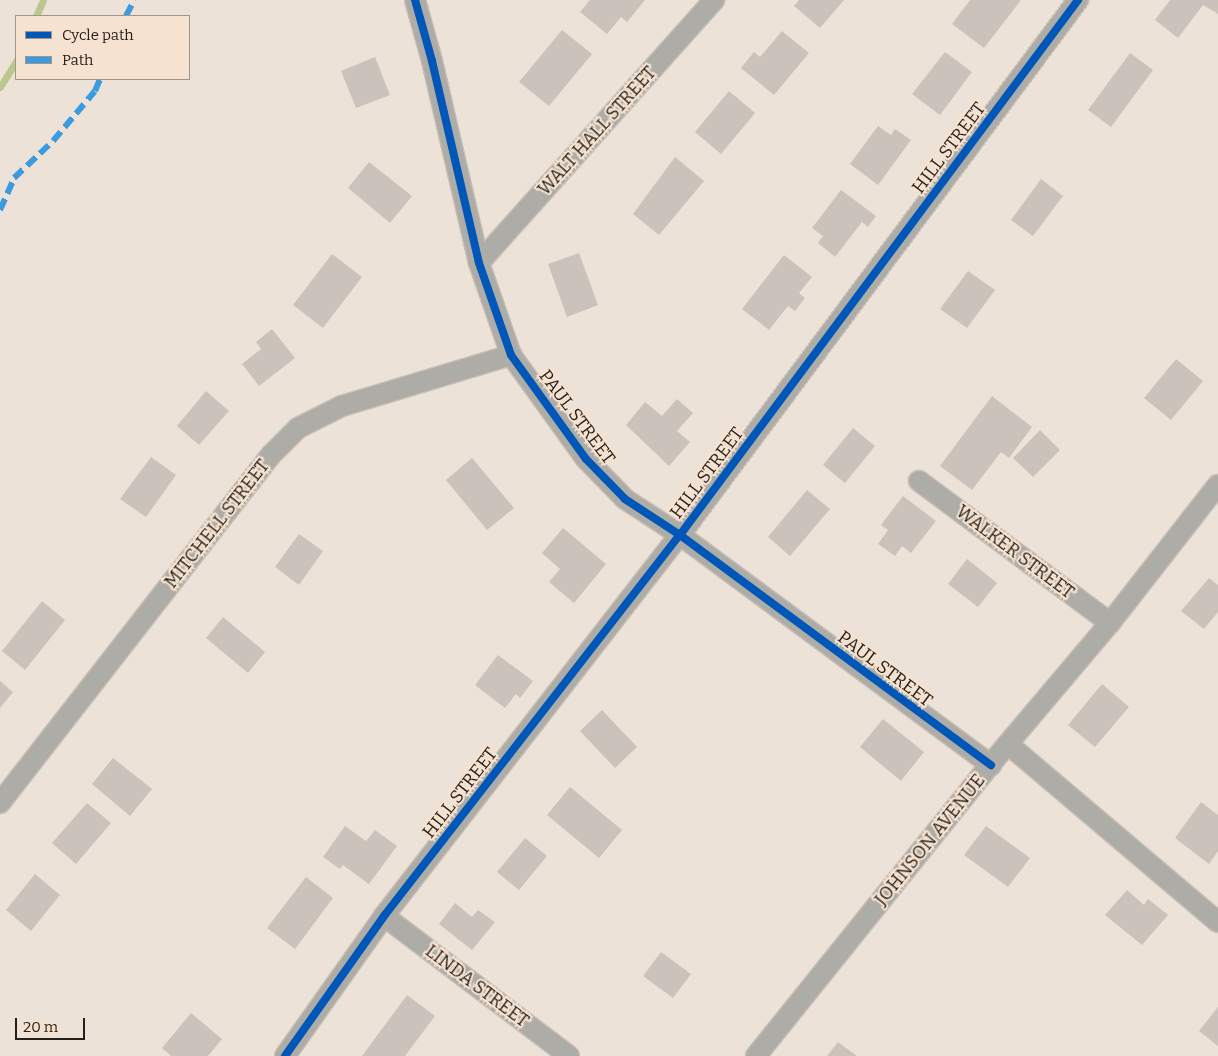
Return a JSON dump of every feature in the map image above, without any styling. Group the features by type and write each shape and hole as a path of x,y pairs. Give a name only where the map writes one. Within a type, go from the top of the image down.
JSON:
{"street":[{"name":"PAUL STREET","path":"415,0 432,61 479,262 511,355 586,460 625,499 680,535 990,765"},
{"name":"WALT HALL STREET","path":"479,262 714,0"},
{"name":"HILL STREET","path":"285,1056 384,916 680,535 1078,0"},
{"name":"MITCHELL STREET","path":"0,802 271,455 298,428 342,406 511,355"},
{"name":"WALKER STREET","path":"919,481 1110,623"},
{"name":"JOHNSON AVENUE","path":"756,1056 990,765 1110,623 1218,485"},
{"path":"1008,744 1218,922"},
{"name":"LINDA STREET","path":"384,916 569,1056"}],"building":[{"path":"590,0 645,0 627,22 621,17 607,34 580,12"},
{"path":"799,0 844,0 820,28 794,6"},
{"path":"970,0 1021,0 984,48 952,24"},
{"path":"1170,0 1218,0 1218,14 1203,5 1178,38 1155,20"},
{"path":"562,30 592,54 549,106 519,82"},
{"path":"782,31 809,53 774,95 741,68 754,52 760,57"},
{"path":"945,52 972,72 940,115 912,94"},
{"path":"1130,53 1153,70 1111,127 1088,110"},
{"path":"375,57 390,95 356,108 341,71"},
{"path":"729,91 755,113 721,154 695,132"},
{"path":"878,126 891,135 895,129 911,140 878,185 850,164"},
{"path":"675,157 704,181 659,235 633,214"},
{"path":"369,162 412,196 390,223 348,188"},
{"path":"1041,179 1063,196 1033,236 1011,220"},
{"path":"841,190 876,216 868,227 862,222 835,257 818,243 823,236 812,228"},
{"path":"579,253 598,305 567,317 548,264"},
{"path":"332,254 362,277 323,328 293,305"},
{"path":"784,255 812,277 799,293 805,298 795,311 788,306 769,330 742,309"},
{"path":"968,271 995,290 967,328 940,309"},
{"path":"272,329 295,358 259,386 242,364 261,349 256,342"},
{"path":"1176,359 1203,381 1171,420 1144,398"},
{"path":"206,391 229,411 199,445 177,426"},
{"path":"992,396 1032,427 1009,458 1001,452 972,490 940,466"},
{"path":"677,399 693,413 677,431 690,442 669,466 626,425 645,402 662,416"},
{"path":"853,428 875,446 845,483 823,465"},
{"path":"1040,430 1060,450 1033,477 1013,458"},
{"path":"151,457 176,475 146,517 120,499"},
{"path":"472,458 514,508 487,530 446,480"},
{"path":"807,490 830,509 790,556 768,537"},
{"path":"903,496 936,521 911,553 902,546 895,556 878,544 888,530 881,525"},
{"path":"563,528 606,564 574,603 549,582 560,569 542,553"},
{"path":"299,534 323,551 299,585 275,567"},
{"path":"967,559 997,583 978,607 948,584"},
{"path":"1209,578 1218,585 1218,612 1204,629 1181,611"},
{"path":"42,601 65,620 25,670 2,651"},
{"path":"223,617 265,652 248,673 206,638"},
{"path":"498,655 533,681 520,698 516,694 505,708 475,685"},
{"path":"0,681 13,692 0,708"},
{"path":"1102,684 1129,707 1095,747 1068,725"},
{"path":"602,710 637,747 615,768 580,731"},
{"path":"883,719 924,752 901,781 860,747"},
{"path":"113,758 152,789 130,816 92,784"},
{"path":"570,787 622,830 599,858 547,815"},
{"path":"1201,802 1218,815 1218,851 1209,864 1175,838"},
{"path":"87,803 111,823 76,864 52,843"},
{"path":"345,826 366,841 375,830 397,846 369,884 343,865 340,869 323,857"},
{"path":"986,826 1030,858 1008,887 964,855"},
{"path":"525,838 547,856 519,890 497,872"},
{"path":"35,874 60,895 31,931 6,910"},
{"path":"306,877 333,898 295,949 267,928"},
{"path":"1127,890 1144,905 1148,899 1168,915 1142,945 1105,915"},
{"path":"455,903 472,917 478,910 495,922 472,950 439,924"},
{"path":"661,952 691,974 673,998 643,976"},
{"path":"407,995 435,1016 405,1056 362,1056"},
{"path":"1218,1007 1218,1046 1199,1031"},
{"path":"191,1013 222,1039 208,1056 171,1056 162,1048"},
{"path":"838,1042 857,1056 827,1056"}],"waterway":[{"path":"36,15 43,0"},
{"path":"0,87 15,63"}],"marked path":[{"path":"126,15 134,0"},
{"path":"0,210 14,178 53,141 95,91 100,80"}],"cycle path":[{"path":"415,0 432,61 479,263 511,355 586,459 625,499 680,535 991,765"},
{"path":"285,1056 384,916 680,535 1078,0"}]}
